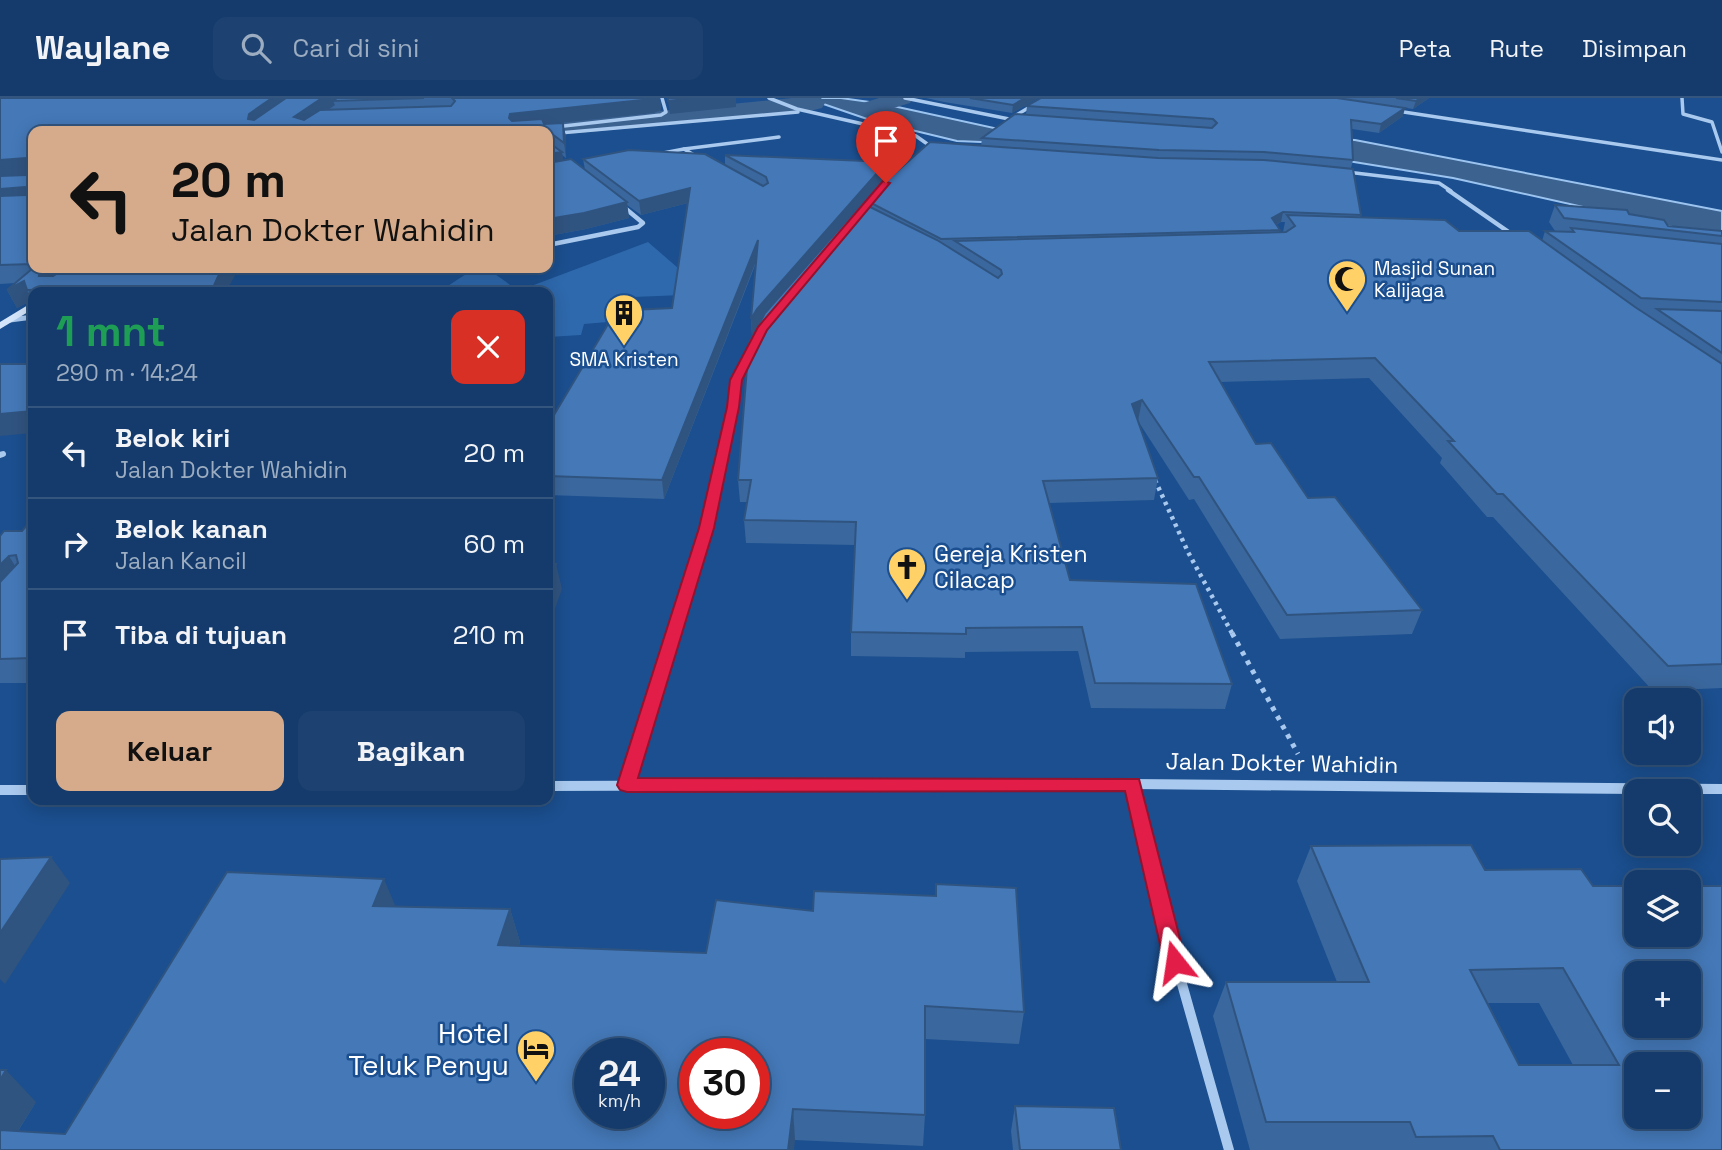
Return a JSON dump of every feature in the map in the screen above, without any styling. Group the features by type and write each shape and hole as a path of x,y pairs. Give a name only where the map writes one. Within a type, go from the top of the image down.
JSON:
{"main road":[{"path":"0,326 28,308"}],"street":[{"path":"553,128 661,115 666,112 662,98"},
{"path":"769,98 779,104 916,136 928,147 941,148"},
{"path":"905,98 1007,121 1021,121"},
{"path":"1007,121 1045,98"},
{"path":"1682,98 1683,114 1712,122 1722,152"},
{"path":"1385,109 1722,160"},
{"path":"553,134 808,111"},
{"path":"656,154 779,136"},
{"path":"684,149 707,162"},
{"path":"1343,172 1439,183 1523,243"},
{"path":"553,244 638,228 643,223 640,218 618,202"},
{"path":"1499,234 1525,237"},
{"path":"10,320 28,318"},
{"path":"627,785 706,528 733,407 736,380 756,340"},
{"path":"1133,784 1169,938 1228,1150"},
{"name":"Jalan Dokter Wahidin","path":"553,786 1133,784 1722,789"},
{"path":"0,790 28,790"}],"path":[{"path":"1150,469 1188,552 1315,786"}],"shaded area":[{"path":"806,98 841,98 884,104 1031,136 1195,132 1355,140 1722,211 1722,238 1453,178 1317,156 957,141 870,120"},
{"path":"648,242 708,294 633,297 631,320 584,324 581,335 553,337 553,287 529,287"},
{"path":"469,273 494,274 512,287 446,287"}],"building":[{"path":"0,98 272,98 249,114 248,119 254,120 286,98 322,98 294,117 304,120 320,110 451,106 455,101 452,98 655,98 510,114 512,121 542,119 544,124 563,123 564,143 553,135 553,126 28,126 28,160 0,160"},
{"path":"337,98 424,98 333,101"},
{"path":"668,98 693,98 668,101"},
{"path":"970,98 1025,98 1013,105"},
{"path":"1041,98 1337,98 1405,108 1381,124 1351,120 1353,160 1264,152 1159,150 982,138 1015,114 1212,128 1217,123 1213,119 1027,106"},
{"path":"1396,98 1420,98 1416,101"},
{"path":"930,142 1158,158 1264,160 1353,169 1361,215 1283,212 1272,218 1280,230 941,239 869,202 885,182"},
{"path":"553,146 562,152 553,153"},
{"path":"629,150 705,154 763,186 768,183 766,177 725,155 888,162 902,152 877,173 751,319 758,240 662,480 553,476 553,417 607,326 610,311 672,308 690,188 639,201 583,159"},
{"path":"571,159 627,202 553,218 553,162"},
{"path":"28,172 28,190 25,187 0,189 0,176 26,175"},
{"path":"28,192 28,264 0,265 0,196 26,195"},
{"path":"862,203 937,240 998,278 1002,274 1001,270 955,241 1286,232 1295,226 1287,215 1445,220 1459,231 1529,231 1635,307 1722,364 1722,664 1668,666 1503,494 1497,494 1448,441 1454,441 1375,358 1209,362 1256,444 1271,443 1308,498 1335,497 1422,610 1287,615 1199,477 1194,477 1142,400 1132,404 1158,478 1043,481 1070,580 1196,584 1232,684 1095,683 1082,627 966,628 966,634 851,632 856,522 744,520 751,480 738,480 749,343 765,313"},
{"path":"1555,205 1627,210 1629,214 1664,220 1668,226 1722,231 1722,236 1564,218"},
{"path":"1571,228 1722,244 1722,302 1641,298 1545,231 1574,232"},
{"path":"28,272 40,273 39,276 53,276 58,273 220,273 213,287 28,287 27,290 24,281 7,290"},
{"path":"1657,309 1722,311 1722,353"},
{"path":"0,364 28,364 28,411 0,414"},
{"path":"28,524 28,658 0,659 0,582 18,563 16,555 9,556 0,565 0,536 4,531 22,531"},
{"path":"1471,845 1485,870 1581,869 1593,886 1624,886 1624,947 1701,947 1701,886 1722,886 1722,1150 1500,1150 1493,1136 1416,1137 1410,1122 1266,1122 1226,982 1369,982 1311,846","holes":["1563,968 1619,1065 1519,1065 1470,970"]},
{"path":"51,857 0,933 0,859"},
{"path":"227,872 384,879 373,906 510,909 498,945 706,953 716,900 813,911 814,891 936,896 936,884 1016,888 1024,1012 925,1006 925,1115 793,1109 788,1150 0,1150 0,1130 65,1134"},
{"path":"1015,1106 1114,1108 1121,1150 1020,1150"}],"waterway":[{"path":"553,129 814,103 803,98"},
{"path":"871,108 902,98"}],"place":[{"name":"Masjid Sunan Kalijaga","path":"1347,313"},
{"name":"SMA Kristen","path":"624,347"},
{"name":"Gereja Kristen Cilacap","path":"907,601"},
{"name":"Hotel Teluk Penyu","path":"536,1083"}],"route":[{"path":"886,183 762,329 736,380 733,407 706,528 627,785 1133,784 1175,962"}]}
